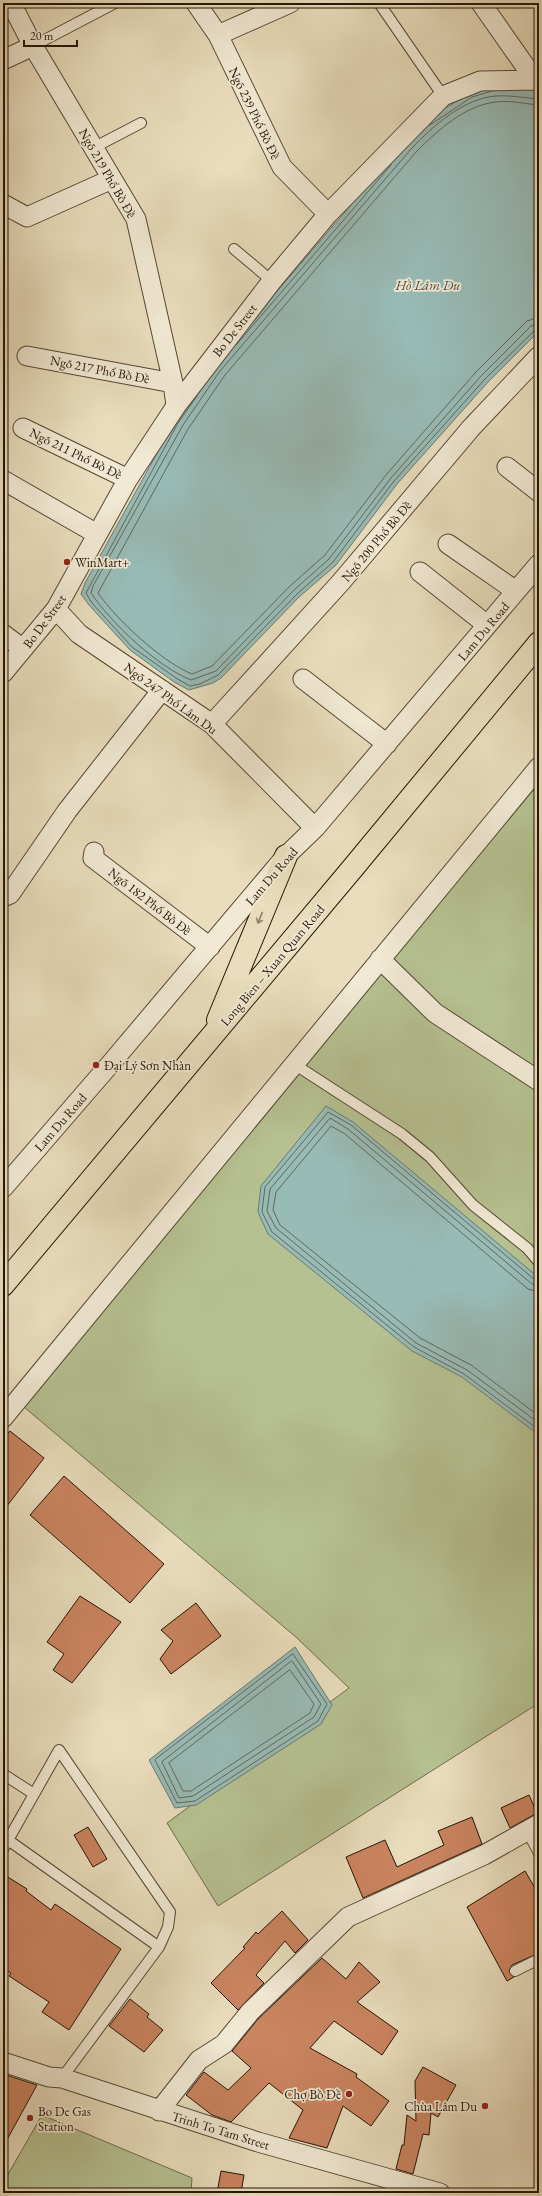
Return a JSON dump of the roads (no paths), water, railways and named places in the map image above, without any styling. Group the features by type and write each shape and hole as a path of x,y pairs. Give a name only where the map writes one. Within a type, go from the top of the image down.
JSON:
{"main road":[{"name":"Long Bien – Xuan Quan Road","path":"3,1285 210,1039 539,643"},
{"path":"210,1039 286,856"}],"street":[{"name":"Ngõ 219 Phố Bồ Đề","path":"11,3 33,46 136,219 173,383 176,406"},
{"name":"Ngõ 239 Phố Bồ Đề","path":"196,3 218,35 282,167 328,214"},
{"path":"218,35 290,3"},
{"path":"482,3 538,77"},
{"path":"3,60 33,46"},
{"name":"Bo De Street","path":"3,673 56,609 128,478 176,406 272,281 328,214 443,96 480,81 538,77"},
{"path":"3,204 27,217 112,179"},
{"name":"Ngõ 217 Phố Bồ Đề","path":"27,356 173,383"},
{"name":"Ngõ 200 Phố Bồ Đề","path":"212,724 341,582 471,428 539,356"},
{"name":"Ngõ 211 Phố Bồ Đề","path":"23,428 128,478"},
{"path":"507,467 539,492"},
{"path":"3,480 97,534"},
{"path":"448,544 516,591"},
{"name":"Lam Du Road","path":"3,1188 286,856 315,828 539,564"},
{"path":"420,572 487,625"},
{"name":"Ngõ 247 Phố Lâm Du","path":"56,609 79,634 212,724 315,828"},
{"path":"3,634 23,649"},
{"path":"303,680 387,744"},
{"path":"3,897 10,894 67,811 162,690"},
{"path":"3,1418 539,768"},
{"name":"Ngõ 182 Phố Bồ Đề","path":"94,852 93,858 210,947"},
{"path":"380,959 435,1013 539,1081"},
{"path":"159,2111 199,2060 224,2044 250,2012 348,1917 484,1855 533,1828"},
{"name":"Trinh To Tam Street","path":"3,2062 48,2076 62,2078 159,2111 258,2142 440,2193"}],"lane":[{"path":"33,46 115,3"},
{"path":"379,3 443,96"},
{"path":"93,148 141,124"},
{"path":"234,249 272,281"},
{"path":"294,1064 402,1134 425,1152 473,1205 527,1248 539,1262"},
{"path":"62,2078 159,1947 168,1926 170,1912 58,1750 5,1844 159,1947"},
{"path":"3,1774 34,1794"},
{"path":"533,1828 539,1853"},
{"path":"515,1970 539,1959"}],"water":[{"name":"Hồ Lâm Du","path":"495,86 539,90 539,331 488,382 397,484 336,565 299,597 221,678 213,683 189,690 174,682 130,650 89,605 81,594 85,583 175,421 213,366 405,142 442,110 470,93"},
{"path":"326,1106 353,1122 539,1278 539,1435 462,1377 412,1351 268,1234 258,1212 261,1186"},
{"path":"295,1647 332,1705 321,1724 196,1805 175,1808 149,1760"}],"place":[{"name":"WinMart+","path":"67,562"},
{"name":"Đại Lý Sơn Nhàn","path":"96,1065"},
{"name":"Chợ Bồ Đề","path":"349,2094"},
{"name":"Chùa Lâm Du","path":"485,2106"},
{"name":"Bo De Gas Station","path":"30,2118"}]}
